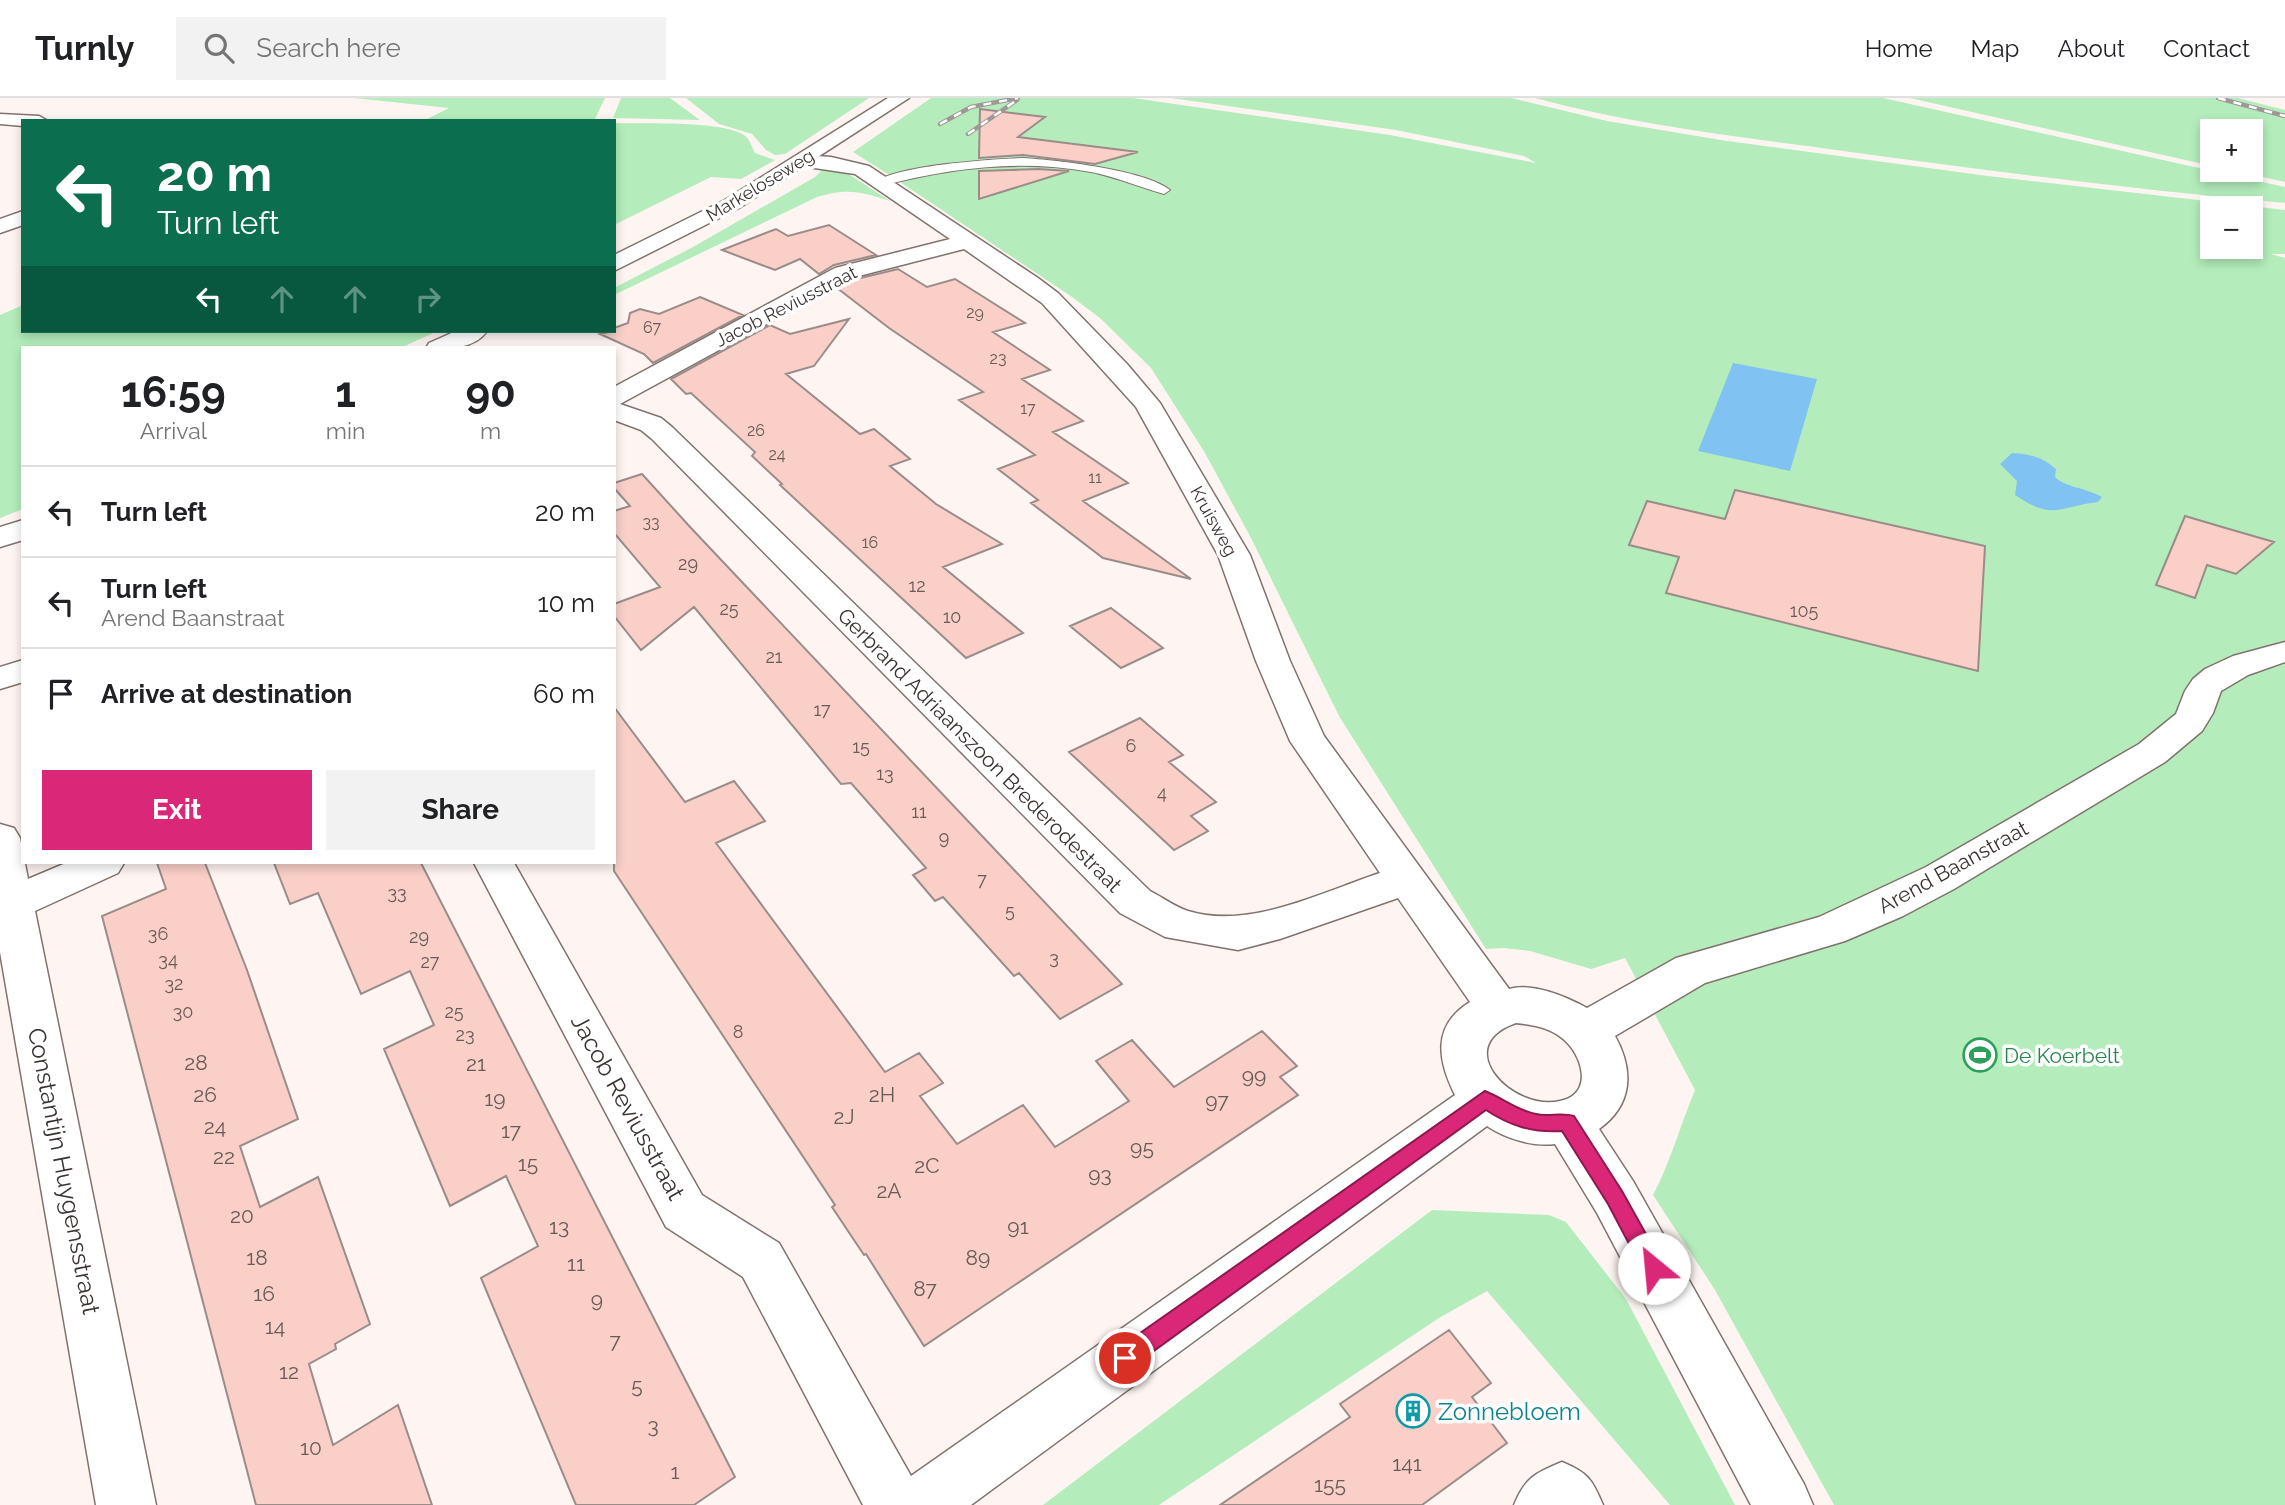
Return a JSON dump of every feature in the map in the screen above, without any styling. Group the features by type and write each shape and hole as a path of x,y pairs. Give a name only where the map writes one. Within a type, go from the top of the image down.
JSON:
{"street":[{"name":"Markeloseweg","path":"616,263 732,204 900,98"},
{"path":"0,119 21,120"},
{"name":"Kruisweg","path":"801,161 853,167 881,182 1050,298 1147,402 1234,555 1298,722 1322,763 1498,1008"},
{"path":"0,227 21,219"},
{"name":"Jacob Reviusstraat","path":"616,397 843,273 968,241"},
{"path":"442,346 471,333"},
{"name":"Gerbrand Adriaanszoon Brederodestraat","path":"616,412 651,424 662,433 1135,902 1180,926 1208,932 1238,934 1265,928 1405,880"},
{"path":"0,538 21,530"},
{"name":"Arend Baanstraat","path":"1585,1031 1691,970 1830,930 1888,905 1940,878 2152,753 2179,733 2195,715 2199,696 2209,684 2236,667 2285,652"},
{"path":"0,678 21,672"},
{"name":"Constantijn Huygensstraat","path":"0,838 7,905 127,1505"},
{"path":"7,905 102,864"},
{"name":"Jacob Reviusstraat","path":"496,864 684,1211 761,1260 895,1505"},
{"path":"1516,1005 1536,1007 1555,1013 1585,1031 1602,1055 1607,1076 1602,1096 1589,1113 1567,1122 1540,1124 1510,1116 1485,1100 1468,1079 1461,1056 1465,1035 1478,1018 1498,1008 1516,1005"},
{"path":"921,1505 1485,1100"},
{"path":"1567,1122 1615,1197 1783,1505"},
{"path":"1544,1505 1562,1492 1573,1505"}],"lane":[{"path":"881,182 948,165 1029,161 1070,164 1123,174 1164,190"}],"green space":[{"path":"354,98 605,98 595,119 427,119 449,108"},
{"path":"621,98 670,98 700,120 613,118"},
{"path":"686,98 869,98 785,154 775,155 766,150 752,134 719,124"},
{"name":"De Koerbelt","path":"931,98 1133,98 1390,135 1536,163 1524,156 1396,130 1171,98 1511,98 1607,121 1727,141 1988,176 2200,200 2200,259 2263,259 2263,207 2285,210 2285,254 2271,254 2285,258 2285,1505 1834,1505 1715,1290 1653,1195 1695,1090 1625,958 1591,969 1530,951 1486,949 1339,716 1251,538 1205,453 1151,368 1100,318 1072,297 900,182 914,178 913,168 891,176 853,152"},
{"path":"1535,98 1883,98 2200,168 2200,182 2262,182 2285,187 2285,203 2263,201 2263,196 2214,196 1953,166 1649,123"},
{"path":"1910,98 2238,98 2285,110 2285,182 2263,177 2263,119 2200,119 2200,163"},
{"path":"616,123 700,125 733,130 746,137 755,153 775,160 741,179 711,177 616,224"},
{"path":"823,169 847,173 890,201 853,192 837,192 817,197 616,294 616,287 693,247 815,177"},
{"path":"21,306 21,333 434,333 404,346 21,346 21,510 0,518 0,315"},
{"path":"1432,1210 1549,1215 1566,1222 1626,1299 1735,1505 1670,1505 1487,1291 1439,1318 1159,1505 1043,1505"}],"water":[{"path":"1733,363 1817,379 1790,471 1698,451"},
{"path":"2012,453 2041,459 2056,469 2055,477 2059,480 2102,497 2098,502 2056,510 2038,508 2015,495 2017,481 2000,464"}],"building":[{"path":"980,109 1045,117 1018,137 1138,152 1095,164 1023,155 979,158"},
{"path":"979,171 1069,171 979,199"},
{"path":"829,225 876,255 834,265 819,274 800,259 775,270 722,250 776,229 788,236"},
{"path":"898,269 927,287 955,279 1025,323 993,332 1050,370 1022,379 1083,421 1053,432 1128,483 1083,501 1191,579 1103,558 1031,503 1038,500 998,469 1035,455 959,400 983,392 889,328 837,288 852,280"},
{"path":"700,297 743,315 653,363 644,354 600,334 616,333 616,327 628,323 630,313 640,309 659,314"},
{"path":"849,319 814,366 786,374 860,434 874,429 910,459 890,466 936,504 1002,544 943,567 1023,633 966,658 780,485 782,484 752,456 755,452 691,393 686,394 671,379 770,325 790,334"},
{"path":"642,474 1122,984 1060,1019 1019,973 1014,976 943,897 935,901 913,875 926,868 851,783 841,784 694,607 641,650 616,619 616,603 660,587 616,535 616,510 630,506 616,490 616,482"},
{"path":"1735,490 1985,546 1978,671 1666,593 1679,557 1629,545 1647,501 1725,519"},
{"path":"2185,516 2274,542 2236,574 2207,565 2195,598 2156,585"},
{"path":"1111,608 1163,648 1121,668 1070,626"},
{"path":"616,710 685,802 734,781 765,821 716,843 885,1072 919,1053 943,1083 920,1096 957,1144 1023,1105 1055,1147 1129,1101 1096,1061 1132,1040 1174,1087 1262,1031 1297,1066 1280,1077 1298,1095 924,1346 866,1254 864,1255 832,1207 835,1205 614,871"},
{"path":"1140,718 1183,755 1169,762 1216,802 1191,816 1208,831 1174,850 1069,752"},
{"path":"157,864 205,864 247,970 298,1119 240,1146 260,1207 318,1177 370,1324 335,1344 336,1349 309,1364 333,1445 398,1405 432,1505 256,1505 102,916 166,889"},
{"path":"274,864 422,864 735,1477 694,1505 576,1505 481,1278 538,1246 506,1176 450,1206 384,1049 434,1025 410,971 361,994 318,893 290,904"},
{"name":"Zonnebloem","path":"1449,1330 1491,1383 1472,1397 1507,1443 1422,1505 1220,1505 1350,1417 1340,1404"}],"railway":[{"path":"940,124 971,107 1018,98"},
{"path":"2218,98 2285,116"},
{"path":"968,134 1017,100"}],"place":[{"name":"De Koerbelt","path":"1980,1055"},
{"name":"Zonnebloem","path":"1413,1411"}],"route":[{"path":"1125,1358 1485,1100 1510,1116 1540,1124 1567,1122 1615,1197 1654,1268"}]}
